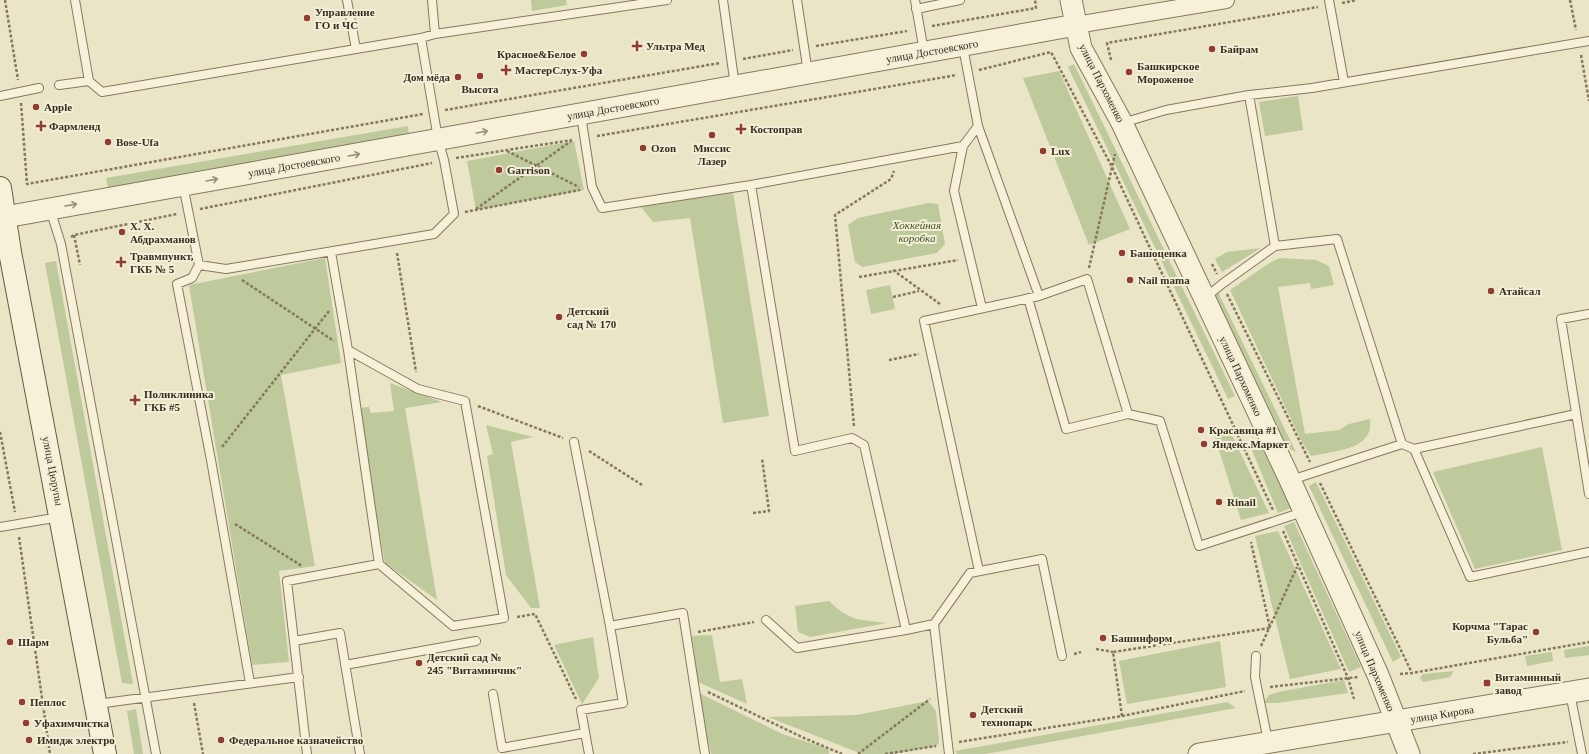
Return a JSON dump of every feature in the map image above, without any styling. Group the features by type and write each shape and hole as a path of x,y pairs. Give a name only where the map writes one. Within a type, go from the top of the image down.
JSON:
{"main road":[{"name":"улица Цюрупы","path":"0,188 2,217 61,517 105,754"}],"street":[{"name":"улица Пархоменко","path":"1071,0 1081,48 1122,123 1290,480 1378,675 1409,754"},
{"name":"улица Достоевского","path":"2,217 1076,25 1226,0"},
{"name":"улица Кирова","path":"1199,754 1579,691"}],"lane":[{"path":"76,0 89,81 102,92 421,38 436,34 667,0"},
{"path":"347,0 356,49"},
{"path":"432,0 436,34"},
{"path":"722,0 735,86"},
{"path":"797,0 808,73"},
{"path":"924,52 916,4 960,0"},
{"path":"1330,2 1344,82"},
{"path":"199,265 226,269 434,234 454,214 444,160 438,140 421,38"},
{"path":"1122,123 1166,110 1249,95 1312,88 1589,42"},
{"path":"962,46 978,126 1039,296"},
{"path":"59,85 89,81"},
{"path":"0,96 39,88"},
{"path":"1249,95 1275,246"},
{"path":"581,114 592,187 602,208 751,185 963,146"},
{"path":"978,126 963,146 954,191 982,308"},
{"path":"183,185 199,265 192,278 177,284 211,460 250,683"},
{"path":"751,185 795,451 852,438 864,445 906,630"},
{"path":"50,209 61,244 156,754"},
{"path":"1205,299 1222,284 1275,246 1337,239 1402,444"},
{"path":"331,252 348,350 379,564 453,626 504,618 465,401 418,389 348,350"},
{"path":"979,571 924,321 1039,296 1087,279 1128,414"},
{"path":"1028,298 1066,429 1128,414 1160,420 1199,546 1304,511"},
{"path":"1589,314 1561,319 1589,494"},
{"path":"1290,480 1402,444 1414,449 1576,414"},
{"path":"574,442 610,626 623,703 581,710 589,754"},
{"path":"1414,449 1470,577 1589,552"},
{"path":"0,527 61,517"},
{"path":"949,754 934,624 970,573 1042,559 1062,656"},
{"path":"307,754 287,581 379,564"},
{"path":"610,626 683,613 705,754"},
{"path":"766,620 797,648 934,624"},
{"path":"294,641 340,633 360,754"},
{"path":"345,665 476,641"},
{"path":"1256,656 1255,677 1269,742"},
{"path":"96,704 299,677"},
{"path":"1579,691 1579,740 1582,754"},
{"path":"493,694 503,751 585,733"}],"path":[{"path":"27,184 1036,8 1035,0"},
{"path":"1112,66 1107,43 1330,2 1357,0"},
{"path":"61,244 74,234 444,160 506,151 968,73 1051,52 1112,167 1278,520 1348,678 1354,699"},
{"path":"475,210 571,140"},
{"path":"454,214 584,190 506,151"},
{"path":"1091,253 1115,152"},
{"path":"852,438 854,425 835,215 891,179 899,158"},
{"path":"396,241 418,389"},
{"path":"859,277 970,258"},
{"path":"1211,263 1315,472 1412,673"},
{"path":"226,269 348,350"},
{"path":"893,270 920,291 956,314"},
{"path":"893,297 920,291"},
{"path":"211,460 339,298"},
{"path":"889,360 930,352"},
{"path":"465,401 574,442 642,485"},
{"path":"0,432 17,525 50,754"},
{"path":"753,513 769,511 762,458"},
{"path":"221,515 318,575"},
{"path":"1248,529 1270,628"},
{"path":"1256,656 1298,567"},
{"path":"504,618 535,614 581,710"},
{"path":"686,634 766,620"},
{"path":"1096,649 1113,652 1270,628"},
{"path":"1400,674 1589,642"},
{"path":"1113,652 1122,716"},
{"path":"885,754 1122,716 1258,689 1360,677"},
{"path":"694,686 804,738 842,754"},
{"path":"858,754 942,690"},
{"path":"192,691 203,754"},
{"path":"1473,754 1579,740"}],"green space":[{"path":"531,0 566,0 567,5 532,11"},
{"path":"1074,64 1235,396 1228,399 1068,67"},
{"path":"1059,71 1130,229 1089,245 1023,78"},
{"path":"1298,96 1303,130 1265,136 1259,102"},
{"path":"408,126 409,135 108,188 106,178"},
{"path":"574,141 584,190 476,210 467,161"},
{"path":"733,192 769,416 723,423 690,218 653,222 641,207"},
{"name":"Хоккейная коробка","path":"928,203 938,204 945,244 937,253 862,267 855,262 848,225 858,218"},
{"path":"1261,248 1222,272 1215,259 1227,252"},
{"path":"325,258 341,363 281,375 315,566 279,571 289,662 252,665 189,285"},
{"path":"1280,258 1316,260 1329,266 1334,285 1311,289 1310,283 1278,287 1305,434 1339,430 1349,424 1370,419 1370,429 1366,437 1351,447 1311,456 1302,442 1230,290 1271,262"},
{"path":"56,261 133,684 122,683 45,263"},
{"path":"890,285 895,309 871,314 866,290"},
{"path":"1218,292 1296,452 1282,445 1213,300"},
{"path":"390,383 442,402 405,408 437,600 385,563 357,408 369,407 371,413 394,411"},
{"path":"486,425 533,437 511,442 540,608 531,608 506,575 487,456 493,454"},
{"path":"1211,425 1230,431 1269,513 1241,520"},
{"path":"1264,443 1291,508 1278,513 1251,448"},
{"path":"1542,447 1562,550 1475,569 1433,472"},
{"path":"1316,482 1401,657 1393,662 1309,486"},
{"path":"1294,522 1361,667 1349,672 1284,526"},
{"path":"1278,531 1341,669 1290,679 1255,536"},
{"path":"829,601 836,608 849,616 862,620 887,623 810,637 798,632 795,606"},
{"path":"712,635 720,682 742,679 747,704 698,682 692,636"},
{"path":"593,637 599,678 582,704 554,645"},
{"path":"1220,641 1226,687 1127,704 1119,661"},
{"path":"1589,646 1589,655 1565,658 1564,650"},
{"path":"1552,652 1553,661 1527,666 1525,656"},
{"path":"1454,671 1450,677 1423,682 1420,678 1423,674"},
{"path":"1344,680 1348,693 1277,703 1264,703 1269,695 1278,692"},
{"path":"697,692 782,734 823,747 829,750 829,754 711,754"},
{"path":"928,701 936,711 939,742 937,746 892,754 862,754 768,717 857,715"},
{"path":"1227,702 1236,708 985,754 957,754 955,751"},
{"path":"136,709 143,754 134,754 127,711"}],"place":[{"name":"Управление ГО и ЧС","path":"307,18"},
{"name":"Ультра Мед","path":"637,46"},
{"name":"Байрам","path":"1212,49"},
{"name":"Красное&Белое","path":"584,54"},
{"name":"МастерСлух-Уфа","path":"506,70"},
{"name":"Башкирское Мороженое","path":"1129,72"},
{"name":"Высота","path":"480,76"},
{"name":"Дом мёда","path":"458,77"},
{"name":"Apple","path":"36,107"},
{"name":"Фармленд","path":"41,126"},
{"name":"Костоправ","path":"741,129"},
{"name":"Миссис Лазер","path":"712,135"},
{"name":"Bose-Ufa","path":"108,142"},
{"name":"Ozon","path":"643,148"},
{"name":"Lux","path":"1043,151"},
{"name":"Garrison","path":"499,170"},
{"name":"Х. Х. Абдрахманов","path":"122,232"},
{"name":"Башоценка","path":"1122,253"},
{"name":"Травмпункт, ГКБ № 5","path":"121,262"},
{"name":"Nail mama","path":"1130,280"},
{"name":"Атайсал","path":"1491,291"},
{"name":"Детский сад № 170","path":"559,317"},
{"name":"Поликлиника ГКБ #5","path":"135,400"},
{"name":"Красавица #1","path":"1201,430"},
{"name":"Яндекс.Маркет","path":"1204,444"},
{"name":"Rinail","path":"1219,502"},
{"name":"Корчма \"Тарас Бульба\"","path":"1536,632"},
{"name":"Башинформ","path":"1103,638"},
{"name":"Шарм","path":"10,642"},
{"name":"Детский сад № 245 \"Витаминчик\"","path":"419,663"},
{"name":"Витаминный завод","path":"1487,683"},
{"name":"Пеплос","path":"22,702"},
{"name":"Детский технопарк","path":"973,715"},
{"name":"Уфахимчистка","path":"26,723"},
{"name":"Имидж электро","path":"29,740"},
{"name":"Федеральное казначейство","path":"221,740"}]}
